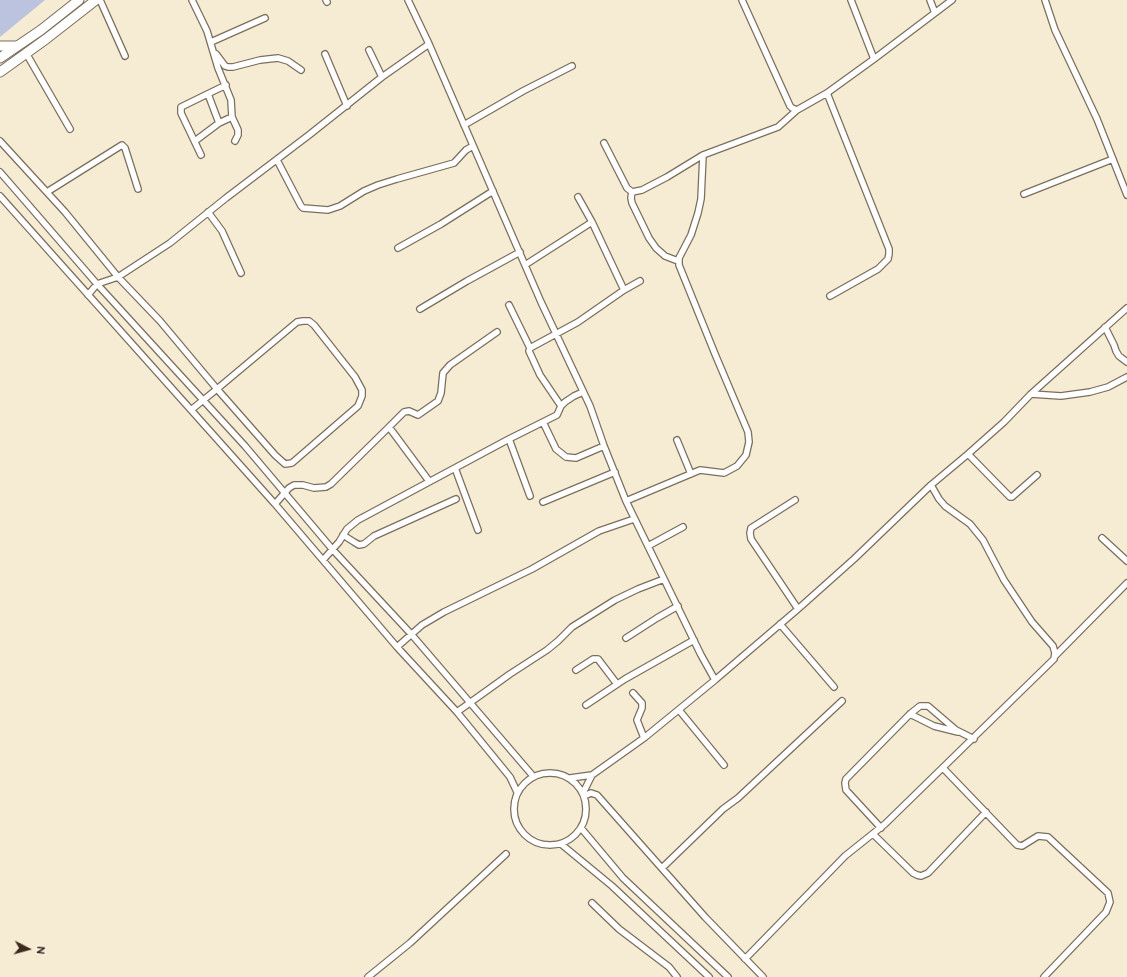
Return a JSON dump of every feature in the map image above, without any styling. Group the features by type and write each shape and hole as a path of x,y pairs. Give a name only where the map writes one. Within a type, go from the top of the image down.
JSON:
{"main road":[{"path":"0,58 41,30 80,0"},
{"path":"0,72 96,0"},
{"path":"0,46 18,46"}],"street":[{"path":"100,0 125,56"},
{"path":"192,0 211,42 218,68 231,100 232,117 238,130 235,141"},
{"path":"408,0 429,44 556,335 590,406 626,501 707,668 715,680"},
{"path":"742,0 790,106 797,110"},
{"path":"852,0 874,59"},
{"path":"930,0 935,13"},
{"path":"632,192 642,190 667,177 703,155 778,127 797,110 827,93 952,0"},
{"path":"1044,0 1055,30 1097,119 1127,195"},
{"path":"211,42 264,18"},
{"path":"88,295 97,284 118,277 170,243 208,212 347,106 382,77 429,44"},
{"path":"213,50 225,66 228,67 233,68 260,60 278,58 288,61 301,70"},
{"path":"369,50 382,77"},
{"path":"26,53 70,129"},
{"path":"325,54 347,106"},
{"path":"464,125 523,91 572,66"},
{"path":"201,155 181,113 181,107 226,85"},
{"path":"827,93 890,254 888,259 878,269 830,296"},
{"path":"208,94 219,123"},
{"path":"194,141 219,123 232,117"},
{"path":"0,141 65,212 118,277 160,321 217,389 275,455 285,464 292,463 358,406 362,396 362,390 355,377 309,321 297,322 217,389 204,401 191,410"},
{"path":"604,142 628,188 632,192"},
{"path":"47,192 122,145 125,148 138,189"},
{"path":"277,160 300,206 303,208 328,210 340,206 364,191 378,185 454,163 466,150 473,146"},
{"path":"626,501 700,470 724,473 737,466 746,454 750,437 678,261 678,258 691,235 698,213 701,199 703,155"},
{"path":"1024,194 1113,159"},
{"path":"0,172 97,284 245,446 333,550 412,635 533,776"},
{"path":"398,248 441,224 493,191"},
{"path":"632,192 632,203 649,238 656,248 665,256 678,261"},
{"path":"0,196 275,504 397,647 457,712 510,777 517,792"},
{"path":"578,197 592,222 624,290"},
{"path":"208,212 222,232 241,273"},
{"path":"525,265 592,222"},
{"path":"420,309 520,252"},
{"path":"530,348 578,322 624,290 640,281"},
{"path":"509,305 530,348 529,351 540,375 561,406"},
{"path":"570,778 592,775 644,738 715,680 854,559 931,485 1004,422 1032,394 1127,308"},
{"path":"1105,327 1119,356 1127,362"},
{"path":"275,504 289,488 299,484 314,488 326,487 331,484 404,412 409,411 418,415 438,401 441,393 444,372 450,365 497,332"},
{"path":"1032,394 1061,396 1090,392 1108,387 1127,377"},
{"path":"323,560 333,550 352,524 358,520 557,415 561,406 574,396 583,392"},
{"path":"543,422 556,449 566,457 576,458 604,446"},
{"path":"389,427 429,482"},
{"path":"509,439 530,496"},
{"path":"677,440 691,474"},
{"path":"968,454 1010,497 1012,497 1037,475"},
{"path":"455,468 478,530"},
{"path":"543,502 615,472"},
{"path":"931,485 945,506 970,524 980,536 1008,587 1032,622 1053,646 1055,656"},
{"path":"343,535 359,545 364,544 374,536 456,499"},
{"path":"795,500 751,528 750,533 751,539 798,609"},
{"path":"397,647 422,625 444,612 532,569 599,532 634,518"},
{"path":"648,546 683,527"},
{"path":"1102,538 1127,561"},
{"path":"457,712 558,642 572,627 616,600 638,589 664,579"},
{"path":"745,959 845,856 881,828 944,768 1127,584"},
{"path":"626,638 678,606"},
{"path":"780,624 834,687"},
{"path":"586,704 617,684 694,640"},
{"path":"576,670 593,659 598,659 617,684"},
{"path":"633,693 642,703 637,720 644,738"},
{"path":"662,868 723,809 738,798 842,701"},
{"path":"881,828 846,790 845,783 851,774 910,714 920,706 928,706 961,733"},
{"path":"679,710 724,765"},
{"path":"910,714 934,726 974,738"},
{"path":"944,768 1017,845 1022,846 1041,836 1051,839 1106,890 1109,895 1109,906 1106,912 1044,977"},
{"path":"545,772 561,774 570,778 578,785 584,795 586,804 586,812 581,828 576,835 561,844 538,844 524,835 518,826 514,815 514,804 517,792 522,785 533,776 545,772"},
{"path":"584,795 592,775"},
{"path":"584,795 591,793 597,795 763,977"},
{"path":"873,834 913,873 921,876 928,873 986,812"},
{"path":"581,828 623,878 728,977"},
{"path":"561,844 612,886 709,977"},
{"path":"368,977 410,943 506,854"},
{"path":"592,903 619,929 669,967 677,977"}],"shaded area":[{"path":"0,0 45,0 0,37"}]}
